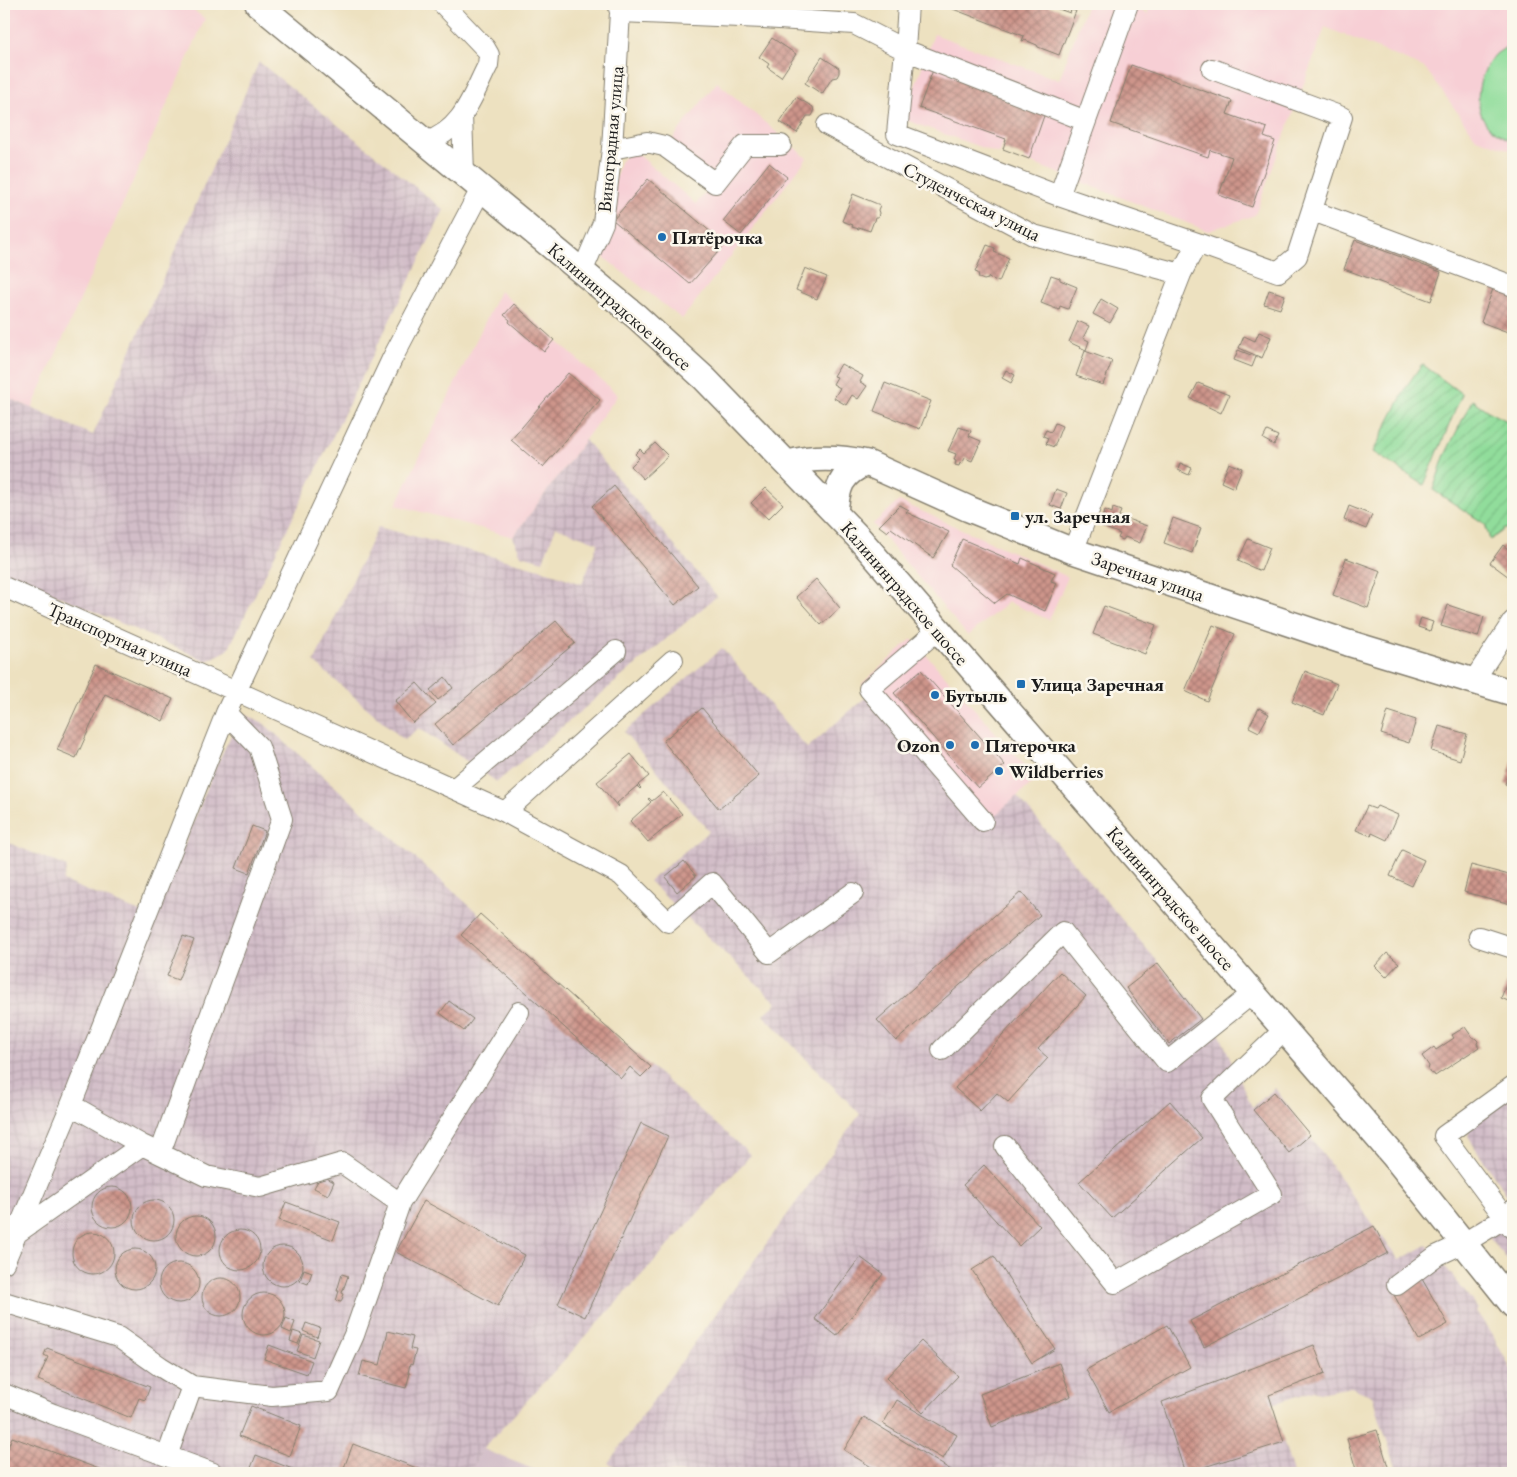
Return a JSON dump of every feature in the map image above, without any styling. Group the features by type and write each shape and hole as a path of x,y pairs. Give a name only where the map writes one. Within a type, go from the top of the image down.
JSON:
{"main road":[{"name":"Калининградское шоссе","path":"269,8 473,182 637,317 705,379 835,513 858,537 1393,1155 1513,1306"},
{"name":"Заречная улица","path":"788,464 802,459 851,459 1073,551 1348,643 1513,693"},
{"path":"835,513 836,495 840,485 847,474 855,468 866,464"}],"street":[{"path":"426,142 439,138 451,129 462,115 488,65 489,55 485,48 443,4"},
{"path":"908,4 896,134 1059,196 1278,272 1297,256 1342,117 1212,69"},
{"path":"1059,196 1128,4"},
{"path":"619,8 854,24 905,50 1086,121"},
{"name":"Виноградная улица","path":"582,272 603,223 612,149 619,8"},
{"path":"4,1263 71,1105 226,713 473,182 462,115"},
{"name":"Студенческая улица","path":"827,125 1033,235 1181,274"},
{"path":"612,149 647,142 664,146 714,182 745,145 781,145"},
{"path":"1313,211 1513,286"},
{"path":"1073,551 1181,274 1197,243"},
{"name":"Транспортная улица","path":"4,587 504,812 621,875 668,922 712,883 769,954 853,893"},
{"path":"1474,680 1513,621"},
{"path":"938,630 869,689 983,821"},
{"path":"454,789 616,651"},
{"path":"504,812 673,660"},
{"path":"17,1233 151,1149 282,819 259,747 226,713"},
{"path":"942,1050 1063,932 1167,1062 1252,993"},
{"path":"1479,937 1513,948"},
{"path":"4,1302 118,1337 192,1386 272,1396 329,1391 354,1335 400,1203 519,1012"},
{"path":"1004,1146 1115,1283 1272,1194 1212,1099 1284,1030"},
{"path":"1397,1285 1436,1256 1511,1219 1444,1136 1513,1086"},
{"path":"71,1105 151,1149 206,1176 260,1187 342,1163 400,1203"},
{"path":"167,1456 192,1386"},
{"path":"4,1394 213,1473"}],"shaded area":[{"path":"4,4 186,4 205,19 32,408 4,396"},
{"path":"1087,4 1140,4 1135,8 1148,14 1147,4 1513,4 1513,151 1476,138 1425,68 1325,27 1255,215 1208,231 1024,160 1043,107 1019,98 999,154 903,119 934,34 1059,80"},
{"path":"259,62 444,210 228,650 207,661 4,572 4,396 93,435"},
{"path":"717,82 807,158 682,319 597,252 620,162 632,149 696,204 712,184 667,146"},
{"path":"500,291 618,395 513,537 396,505"},
{"path":"585,440 717,596 497,782 419,728 404,740 314,662 378,527 540,569 582,584 598,543 556,527 543,561 521,555 513,537"},
{"path":"899,501 1068,577 1049,620 1008,602 968,636 873,524"},
{"path":"912,639 1037,779 991,819 862,684"},
{"path":"722,648 807,748 866,697 991,819 1017,796 1220,1035 1252,1107 1275,1088 1399,1260 1427,1245 1478,1309 1476,1311 1493,1336 1513,1373 1513,1473 1398,1473 1372,1396 1351,1387 1319,1393 1314,1391 1272,1404 1293,1473 630,1473 608,1463 860,1114 763,1015 777,1003 649,881 709,831 624,732"},
{"path":"242,713 262,722 751,1155 483,1449 470,1473 4,1473 4,841 67,867 63,881 155,918 215,768"},
{"path":"1513,1094 1513,1266 1475,1221 1493,1215 1511,1201 1468,1137 1471,1122"},
{"path":"483,1449 543,1473 469,1473"}],"green space":[{"path":"1512,43 1513,142 1490,128 1484,120 1478,100 1481,80 1490,62 1496,54"},
{"path":"1422,364 1462,394 1424,485 1373,452 1408,384"},
{"path":"1472,400 1513,424 1513,528 1505,529 1490,540 1485,524 1433,490 1444,457"}],"building":[{"path":"956,4 1044,4 1070,13 1071,10 1076,11 1059,55 1025,40 1022,41 1024,36 953,9"},
{"path":"772,38 796,54 781,77 767,67 769,64 759,57"},
{"path":"822,57 839,68 839,73 837,77 832,78 822,94 805,83"},
{"path":"1131,65 1232,101 1227,114 1267,128 1264,137 1275,141 1252,207 1219,195 1232,157 1210,150 1208,157 1111,123"},
{"path":"933,70 1046,110 1029,159 1003,149 1006,139 919,108"},
{"path":"796,97 813,107 814,112 812,116 807,116 797,133 780,122"},
{"path":"769,163 787,177 741,235 723,221"},
{"path":"648,179 725,244 690,284 613,220"},
{"path":"853,194 880,205 878,218 875,218 870,231 859,227 859,229 852,227 853,225 842,221"},
{"path":"1355,240 1441,272 1431,301 1344,269"},
{"path":"987,245 995,248 994,252 1009,258 999,282 988,277 988,279 984,280 979,278 978,273 975,272"},
{"path":"805,268 827,277 817,299 796,290"},
{"path":"1051,275 1077,287 1068,309 1060,306 1059,310 1041,303"},
{"path":"1494,286 1513,293 1513,334 1481,322"},
{"path":"1269,290 1285,295 1280,309 1264,304"},
{"path":"1101,299 1118,309 1110,323 1093,314"},
{"path":"514,304 554,340 544,352 509,322 510,320 504,315"},
{"path":"1078,321 1089,326 1083,338 1089,341 1086,350 1069,342"},
{"path":"1259,332 1271,337 1262,358 1239,348 1244,336 1255,341"},
{"path":"1238,350 1256,357 1252,367 1234,360"},
{"path":"1085,351 1112,361 1103,385 1076,376"},
{"path":"841,364 863,376 860,382 867,386 858,399 852,395 846,405 834,398 840,388 833,384 837,377 834,376"},
{"path":"1006,370 1015,375 1011,383 1002,378"},
{"path":"568,373 600,400 543,467 511,440"},
{"path":"885,383 931,401 920,429 874,411"},
{"path":"1198,383 1229,395 1221,413 1190,398"},
{"path":"1055,423 1062,426 1054,447 1046,444 1048,438 1043,436 1046,430 1051,432"},
{"path":"959,427 971,431 969,436 981,441 972,461 965,458 959,466 955,465 956,454 948,451"},
{"path":"1267,431 1278,436 1274,445 1263,439"},
{"path":"655,443 668,456 643,479 631,466 639,458 635,454 640,449 644,453"},
{"path":"1180,463 1192,468 1189,475 1178,470"},
{"path":"1229,463 1242,468 1234,488 1221,482"},
{"path":"614,486 698,586 675,605 592,506"},
{"path":"766,488 783,504 768,519 751,503"},
{"path":"1056,489 1067,493 1061,509 1050,505"},
{"path":"900,505 909,510 906,512 949,532 933,558 891,528 887,532 879,526"},
{"path":"1349,506 1372,515 1366,529 1344,520"},
{"path":"1113,508 1121,511 1119,516 1147,526 1140,543 1125,537 1123,540 1118,538 1120,534 1099,525 1105,510 1112,513"},
{"path":"1173,518 1201,528 1192,553 1164,543"},
{"path":"962,539 1020,564 1022,558 1055,573 1051,581 1057,583 1045,611 1007,594 995,603 950,565"},
{"path":"1248,539 1270,548 1261,571 1238,561"},
{"path":"1503,545 1513,553 1513,572 1509,577 1490,563"},
{"path":"1346,558 1381,571 1368,608 1333,595"},
{"path":"816,579 840,608 821,625 796,597"},
{"path":"1448,605 1484,617 1478,637 1441,626"},
{"path":"1104,606 1156,625 1145,654 1093,634"},
{"path":"1421,618 1433,622 1430,631 1418,627"},
{"path":"556,621 575,643 453,745 435,724"},
{"path":"1213,625 1235,634 1207,701 1185,691"},
{"path":"96,664 173,699 163,721 105,694 76,758 57,750"},
{"path":"921,670 1005,765 978,788 894,693"},
{"path":"1305,671 1337,684 1324,715 1292,702"},
{"path":"445,677 453,688 438,700 430,690"},
{"path":"417,683 436,704 413,723 395,701"},
{"path":"702,708 759,776 719,809 663,741"},
{"path":"1259,708 1269,714 1259,732 1249,727"},
{"path":"1388,711 1416,720 1409,743 1381,734"},
{"path":"1439,726 1467,734 1460,760 1431,751"},
{"path":"631,754 649,776 638,785 640,789 637,786 617,803 618,807 597,782"},
{"path":"1513,759 1513,787 1505,784"},
{"path":"663,792 682,814 648,842 630,821 651,802 649,798 652,801"},
{"path":"1367,806 1375,809 1377,806 1398,815 1387,840 1372,833 1371,836 1356,830"},
{"path":"252,826 265,831 249,873 236,868"},
{"path":"1402,850 1424,860 1412,886 1390,876"},
{"path":"684,861 696,876 677,892 665,877"},
{"path":"1471,865 1513,876 1511,904 1464,892"},
{"path":"1021,892 1040,915 896,1041 877,1020"},
{"path":"480,914 651,1067 641,1077 630,1067 621,1078 461,935"},
{"path":"183,936 194,940 178,980 167,976"},
{"path":"1387,953 1399,963 1386,977 1375,966"},
{"path":"1158,963 1201,1019 1169,1044 1126,988"},
{"path":"1060,972 1086,996 1038,1049 1048,1058 1008,1102 997,1093 980,1111 955,1088"},
{"path":"1511,972 1513,973 1513,1003 1501,998"},
{"path":"449,1001 473,1019 464,1031 440,1013"},
{"path":"1465,1027 1472,1037 1478,1041 1479,1047 1435,1076 1430,1073 1428,1070 1429,1066 1422,1056 1434,1047 1436,1050 1454,1038 1452,1035"},
{"path":"1274,1092 1310,1135 1289,1153 1253,1110"},
{"path":"1170,1101 1202,1138 1112,1218 1079,1182"},
{"path":"641,1123 668,1136 585,1317 558,1304"},
{"path":"984,1165 1040,1226 1019,1246 963,1185"},
{"path":"321,1175 334,1182 328,1195 314,1188"},
{"path":"116,1187 123,1190 129,1196 132,1207 131,1215 123,1224 116,1227 108,1227 101,1224 93,1215 92,1203 95,1196 104,1188"},
{"path":"154,1200 168,1206 174,1220 168,1234 154,1240 140,1234 134,1220 140,1206"},
{"path":"424,1201 525,1255 498,1306 396,1252"},
{"path":"286,1202 340,1222 333,1240 279,1220"},
{"path":"200,1216 207,1219 213,1225 216,1236 215,1244 207,1253 200,1256 192,1256 185,1253 177,1244 176,1232 179,1225 188,1217"},
{"path":"1374,1226 1388,1253 1204,1347 1190,1321"},
{"path":"244,1230 251,1233 257,1239 260,1250 259,1258 251,1267 244,1270 236,1270 229,1267 221,1258 220,1246 223,1239 232,1231"},
{"path":"93,1232 108,1238 114,1253 108,1268 93,1274 78,1268 72,1253 78,1238"},
{"path":"279,1246 287,1246 294,1249 300,1255 303,1266 300,1277 294,1283 287,1286 279,1286 272,1283 266,1277 263,1270 263,1262 266,1255 272,1249"},
{"path":"139,1249 146,1252 152,1258 155,1269 154,1277 146,1286 139,1289 131,1289 124,1286 116,1277 115,1265 118,1258 127,1250"},
{"path":"994,1256 1055,1349 1032,1363 972,1270"},
{"path":"860,1257 883,1274 837,1336 815,1319"},
{"path":"183,1263 190,1266 196,1272 199,1283 198,1291 190,1300 183,1303 175,1303 168,1300 160,1291 159,1279 162,1272 171,1264"},
{"path":"304,1269 312,1272 308,1284 300,1281"},
{"path":"342,1274 348,1276 341,1302 336,1301"},
{"path":"221,1278 228,1279 234,1284 239,1290 239,1304 234,1310 228,1315 221,1316 214,1315 208,1310 203,1304 202,1297 203,1290 208,1284 214,1279"},
{"path":"1422,1279 1448,1324 1419,1340 1394,1295"},
{"path":"268,1293 276,1296 282,1302 285,1314 282,1326 276,1332 260,1335 252,1332 246,1326 243,1310 246,1302 252,1296"},
{"path":"286,1318 295,1322 291,1333 282,1329"},
{"path":"306,1323 320,1328 317,1337 303,1331"},
{"path":"1167,1325 1190,1367 1109,1412 1086,1370"},
{"path":"293,1331 302,1334 298,1344 290,1341"},
{"path":"388,1331 413,1337 410,1349 416,1350 412,1365 410,1364 406,1388 359,1376 363,1361 380,1365"},
{"path":"303,1335 319,1340 313,1357 297,1351"},
{"path":"921,1341 958,1376 923,1413 886,1378"},
{"path":"269,1345 312,1361 307,1374 264,1359"},
{"path":"1314,1345 1325,1374 1269,1395 1284,1442 1185,1473 1162,1402"},
{"path":"47,1348 150,1387 145,1400 139,1398 131,1418 38,1380 48,1357 44,1355"},
{"path":"1059,1363 1071,1396 992,1427 980,1394"},
{"path":"897,1400 957,1435 943,1459 883,1424"},
{"path":"251,1406 301,1426 290,1456 239,1436"},
{"path":"864,1417 956,1473 881,1473 844,1450"},
{"path":"1377,1430 1390,1473 1357,1473 1347,1439"},
{"path":"12,1437 110,1473 4,1473 4,1458"},
{"path":"353,1444 430,1473 342,1473"},
{"path":"256,1455 303,1473 249,1473"}],"place":[{"name":"Пятёрочка","path":"662,237"},
{"name":"ул. Заречная","path":"1015,516"},
{"name":"Улица Заречная","path":"1021,684"},
{"name":"Бутыль","path":"935,695"},
{"name":"Ozon","path":"950,745"},
{"name":"Пятерочка","path":"975,745"},
{"name":"Wildberries","path":"999,771"}]}
